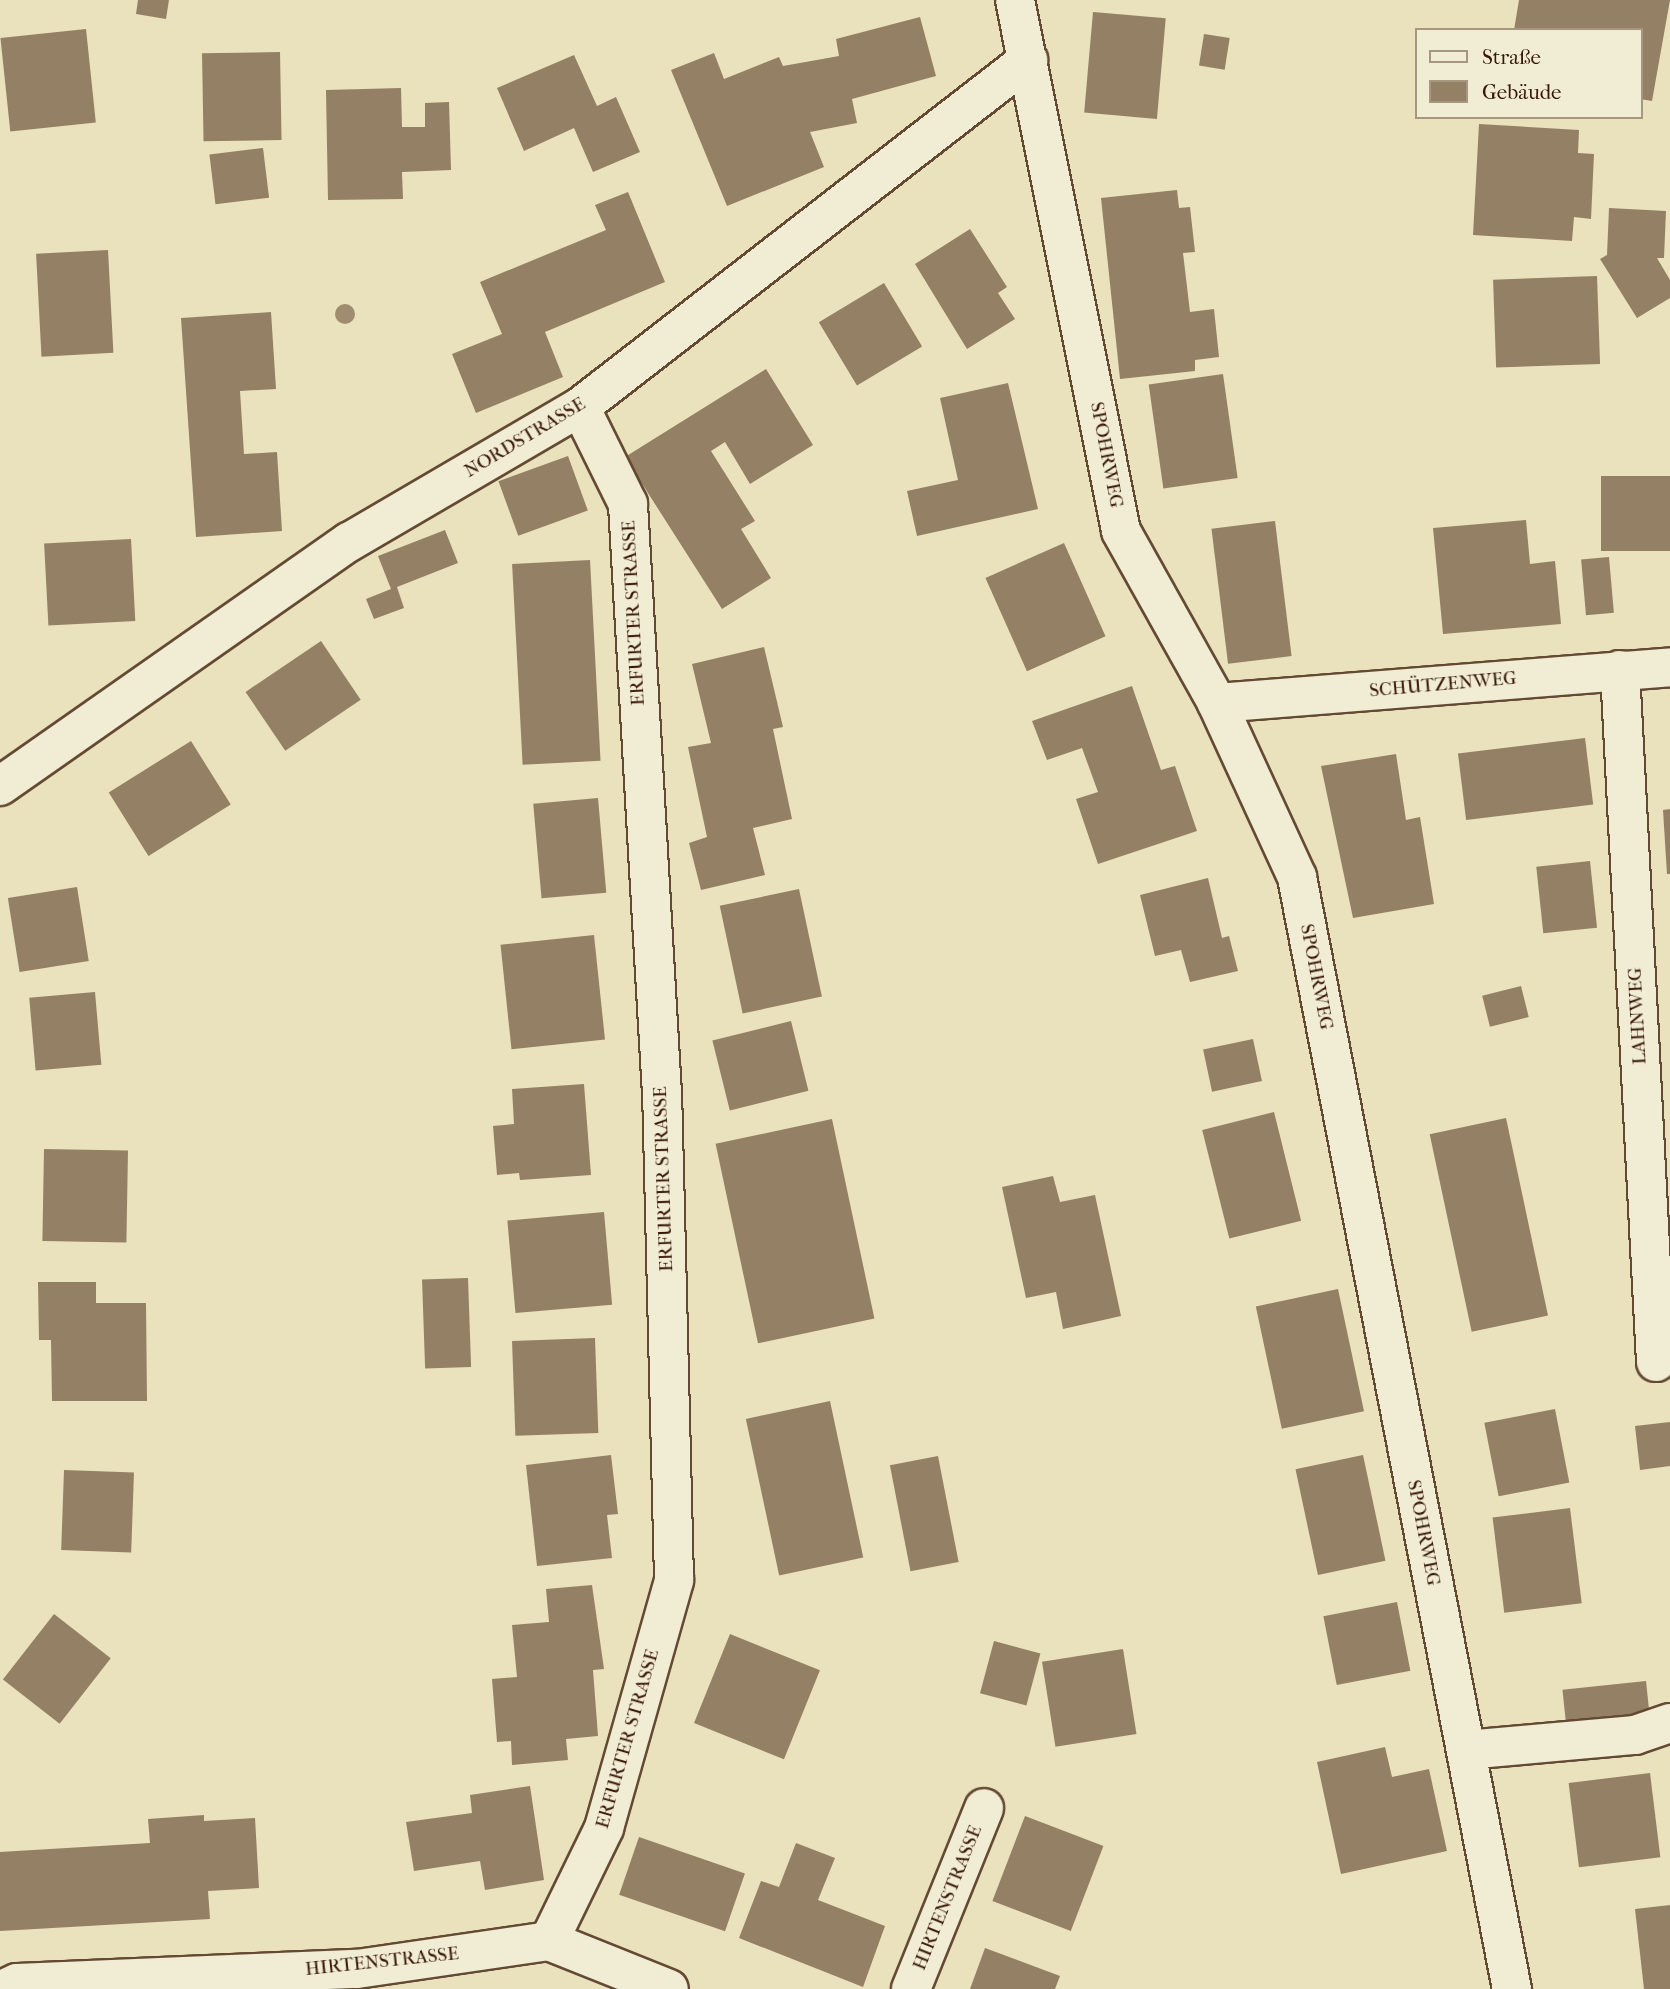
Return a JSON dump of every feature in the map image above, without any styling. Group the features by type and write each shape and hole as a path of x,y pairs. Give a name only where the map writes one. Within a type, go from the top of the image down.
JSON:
{"street":[{"name":"SPOHRWEG","path":"1015,0 1121,531 1217,703 1297,877 1512,1989"},
{"name":"NORDSTRASSE","path":"0,786 349,542 580,407 1028,60"},
{"name":"ERFURTER STRASSE","path":"549,1941 604,1828 674,1580 662,1094 628,504 580,407"},
{"name":"SCHÜTZENWEG","path":"1217,703 1670,667"},
{"name":"LAHNWEG","path":"1620,670 1656,1362"},
{"path":"0,786 0,797"},
{"path":"1465,1750 1635,1735 1670,1723"},
{"name":"HIRTENSTRASSE","path":"911,1989 984,1808"},
{"path":"549,1941 668,1989"},
{"name":"HIRTENSTRASSE","path":"4,1989 17,1983 357,1969 549,1941"}],"building":[{"path":"138,0 169,0 166,19 136,14"},
{"path":"1519,0 1670,0 1652,101 1642,99 1642,28 1514,28"},
{"path":"1093,12 1166,18 1157,119 1084,113"},
{"path":"920,17 936,76 852,99 857,123 810,132 824,167 727,206 671,70 714,53 724,79 779,57 783,66 839,56 836,39"},
{"path":"86,29 96,122 10,131 0,38"},
{"path":"1204,34 1230,38 1225,70 1199,66"},
{"path":"280,52 282,140 204,141 202,53"},
{"path":"574,55 597,106 616,97 640,152 593,172 574,128 524,151 497,88"},
{"path":"401,88 402,127 425,127 425,103 449,102 451,170 402,172 403,199 328,200 326,90"},
{"path":"1479,124 1579,130 1578,153 1594,154 1591,219 1574,217 1572,241 1473,235"},
{"path":"263,148 269,198 215,204 209,155"},
{"path":"1177,190 1179,208 1190,207 1195,252 1183,253 1190,312 1214,309 1219,357 1195,360 1195,371 1120,379 1101,198"},
{"path":"628,192 665,282 545,332 563,377 476,413 452,354 502,334 480,282 606,230 595,205"},
{"path":"1609,208 1666,211 1664,258 1657,258 1670,280 1670,298 1637,318 1600,259 1607,255"},
{"path":"970,229 1007,287 998,293 1015,319 967,349 915,264"},
{"path":"108,250 113,353 41,357 36,254"},
{"path":"1597,276 1600,364 1496,368 1493,280"},
{"path":"884,283 922,346 857,386 819,322"},
{"path":"271,312 276,389 240,391 244,454 277,452 282,531 196,537 181,318"},
{"path":"766,369 813,445 750,484 725,442 711,451 755,521 741,529 771,578 722,609 625,457"},
{"path":"1223,374 1238,478 1163,488 1149,384"},
{"path":"1008,383 1038,509 917,536 907,491 958,480 940,398"},
{"path":"568,456 588,511 518,536 498,481"},
{"path":"1601,476 1670,476 1670,551 1601,551"},
{"path":"1526,520 1530,564 1555,561 1561,624 1443,634 1433,528"},
{"path":"1275,521 1292,656 1228,664 1211,529"},
{"path":"445,530 458,563 397,587 404,608 374,619 366,599 391,589 378,556"},
{"path":"131,539 135,621 48,625 44,544"},
{"path":"1064,543 1105,636 1027,671 985,578"},
{"path":"1609,557 1614,613 1586,615 1581,559"},
{"path":"590,560 601,761 523,765 512,564"},
{"path":"321,641 361,700 285,751 246,692"},
{"path":"764,647 783,727 773,729 792,819 753,828 765,875 701,890 689,843 707,837 688,747 711,743 692,664"},
{"path":"1132,686 1161,770 1175,766 1197,831 1098,864 1076,799 1098,792 1082,748 1047,760 1032,721"},
{"path":"1585,738 1593,805 1466,820 1458,754"},
{"path":"191,741 231,805 148,856 109,792"},
{"path":"1396,754 1406,820 1420,817 1434,904 1353,918 1321,766"},
{"path":"598,798 606,893 542,898 533,804"},
{"path":"1670,809 1670,874 1667,874 1663,810"},
{"path":"1590,861 1597,928 1543,933 1536,867"},
{"path":"1208,878 1222,938 1229,936 1238,971 1190,982 1181,950 1155,956 1140,895"},
{"path":"77,887 89,961 20,972 8,898"},
{"path":"799,889 822,997 743,1013 720,906"},
{"path":"594,935 605,1039 511,1049 501,945"},
{"path":"1521,986 1529,1017 1490,1027 1482,996"},
{"path":"95,992 101,1065 36,1070 29,998"},
{"path":"791,1021 808,1091 730,1110 712,1041"},
{"path":"1253,1039 1262,1081 1212,1092 1203,1050"},
{"path":"584,1084 591,1175 520,1180 519,1173 497,1175 493,1126 514,1124 512,1089"},
{"path":"1274,1112 1301,1221 1229,1239 1202,1130"},
{"path":"1506,1118 1548,1316 1472,1332 1430,1134"},
{"path":"832,1119 874,1319 758,1343 716,1144"},
{"path":"44,1149 128,1150 126,1242 42,1241"},
{"path":"1053,1176 1060,1202 1095,1195 1121,1316 1063,1329 1056,1292 1026,1298 1002,1187"},
{"path":"604,1212 612,1305 515,1313 507,1220"},
{"path":"468,1278 471,1367 425,1369 422,1280"},
{"path":"38,1282 96,1282 96,1303 146,1303 147,1401 52,1401 51,1340 39,1340"},
{"path":"1338,1289 1364,1411 1282,1429 1256,1306"},
{"path":"595,1338 598,1433 515,1436 512,1341"},
{"path":"830,1401 863,1558 779,1575 746,1419"},
{"path":"1555,1409 1569,1483 1499,1496 1484,1423"},
{"path":"1670,1422 1670,1466 1640,1470 1635,1426"},
{"path":"611,1455 618,1514 607,1515 612,1558 537,1566 526,1465"},
{"path":"1363,1455 1385,1561 1318,1575 1296,1469"},
{"path":"938,1456 959,1562 911,1571 890,1465"},
{"path":"64,1470 134,1472 131,1552 61,1550"},
{"path":"1570,1508 1582,1603 1504,1613 1493,1518"},
{"path":"592,1585 604,1669 593,1670 598,1736 566,1739 568,1760 512,1765 511,1741 497,1742 492,1679 517,1677 512,1625 549,1622 546,1589"},
{"path":"1397,1602 1410,1671 1337,1685 1323,1616"},
{"path":"54,1614 111,1658 60,1724 3,1679"},
{"path":"730,1634 820,1670 784,1759 694,1723"},
{"path":"994,1641 1040,1653 1026,1706 980,1693"},
{"path":"1123,1649 1136,1734 1055,1747 1042,1662"},
{"path":"1646,1681 1650,1717 1566,1726 1562,1690"},
{"path":"1385,1747 1392,1777 1429,1769 1447,1851 1341,1874 1317,1762"},
{"path":"1650,1773 1660,1857 1579,1867 1569,1783"},
{"path":"530,1786 544,1880 485,1890 480,1861 414,1871 406,1822 472,1813 470,1795"},
{"path":"204,1815 204,1821 255,1818 259,1888 208,1891 210,1919 0,1931 0,1852 150,1843 148,1819"},
{"path":"1025,1816 1103,1846 1071,1931 992,1901"},
{"path":"639,1837 745,1873 725,1931 619,1895"},
{"path":"796,1843 835,1858 818,1900 885,1926 863,1987 739,1938 761,1881 779,1887"},
{"path":"1670,1905 1670,1989 1644,1989 1635,1909"},
{"path":"985,1948 1060,1976 1055,1989 970,1989"}]}
